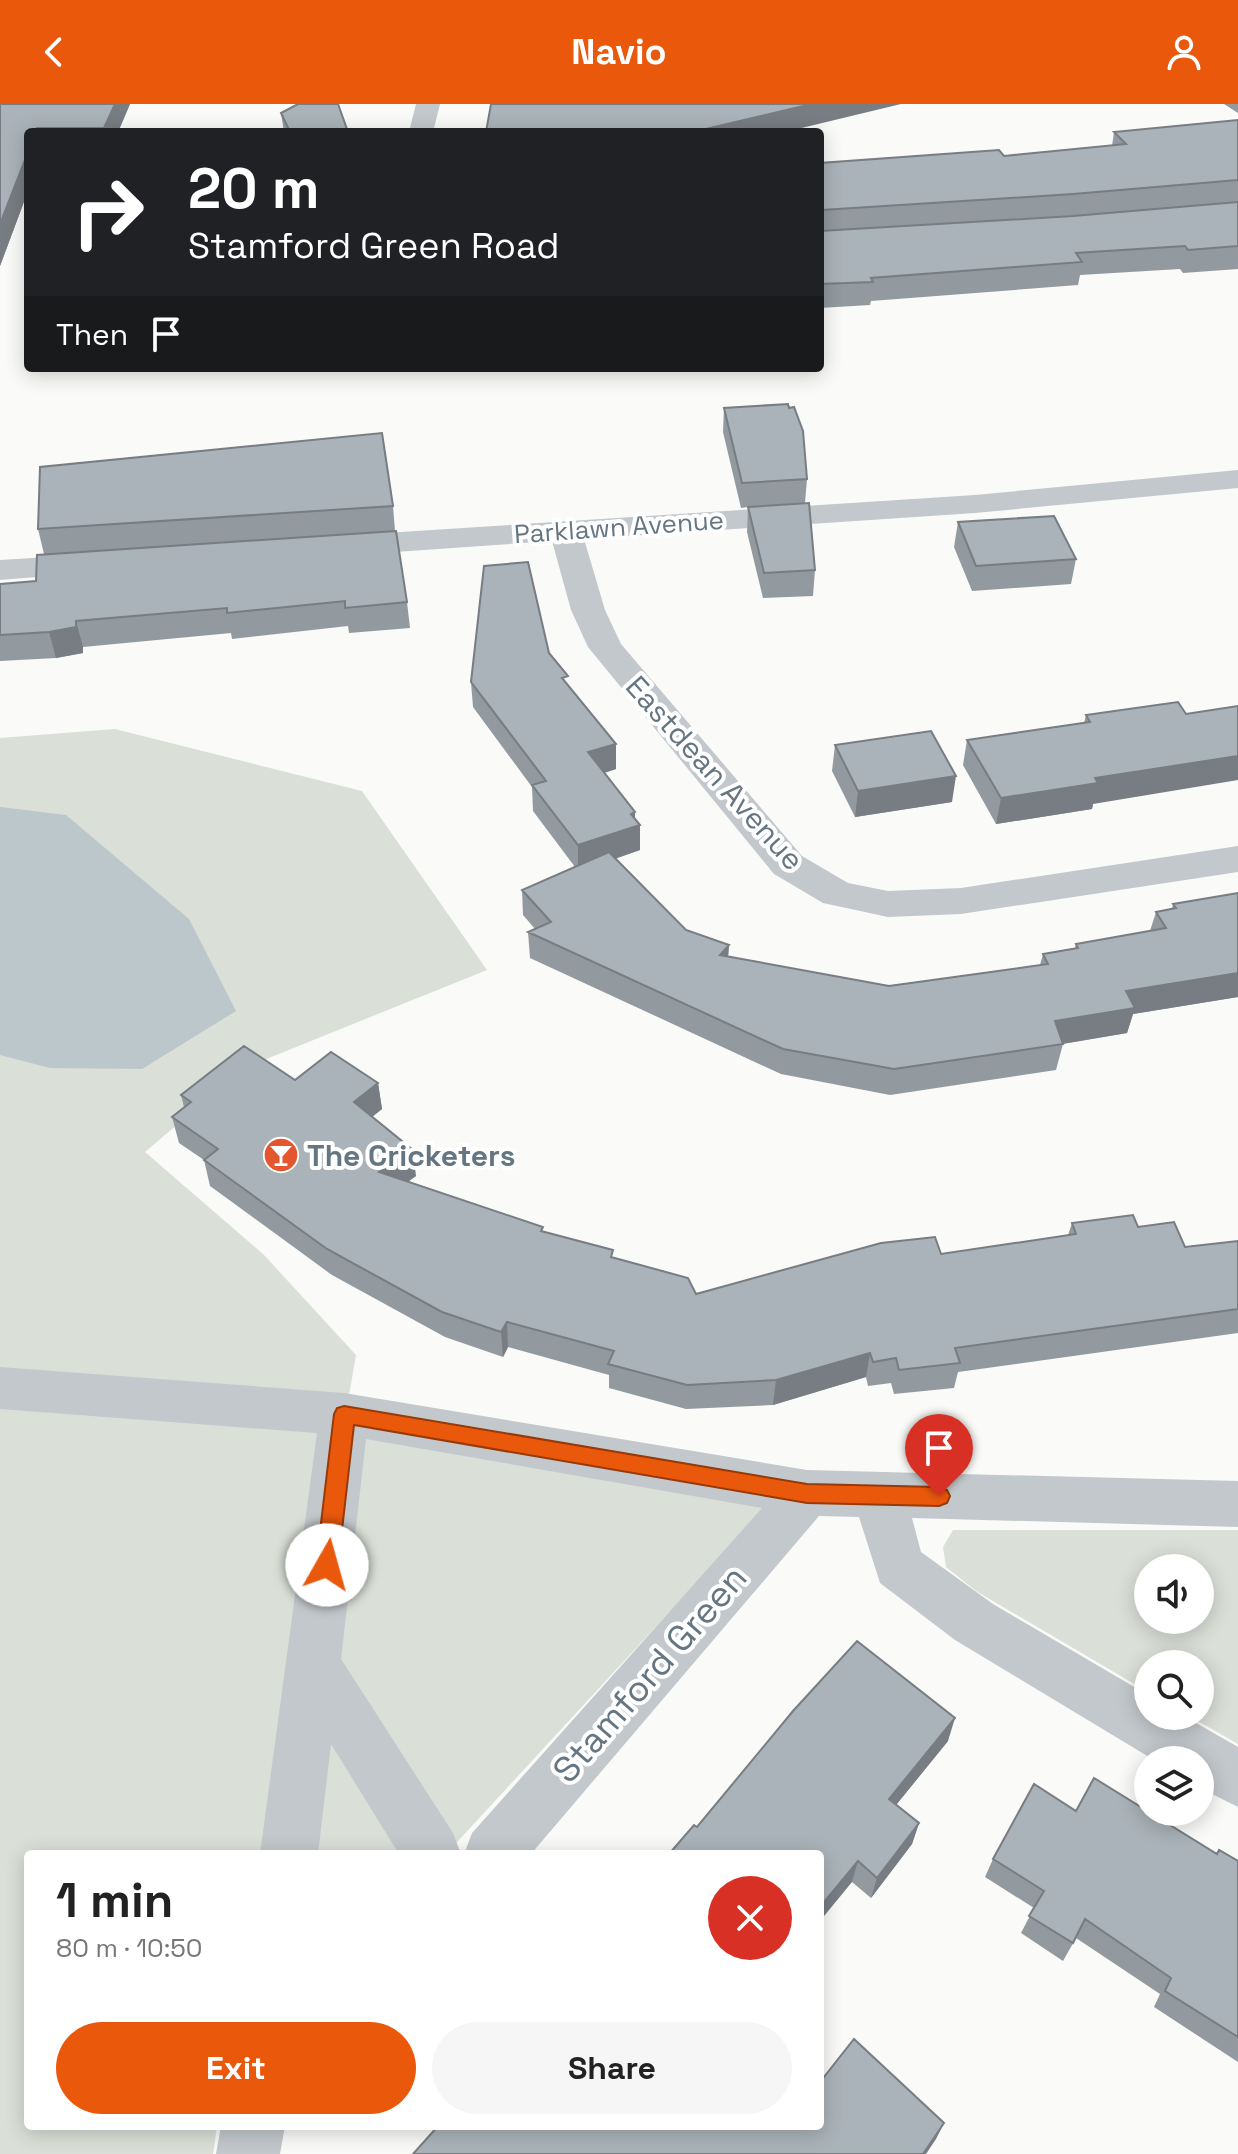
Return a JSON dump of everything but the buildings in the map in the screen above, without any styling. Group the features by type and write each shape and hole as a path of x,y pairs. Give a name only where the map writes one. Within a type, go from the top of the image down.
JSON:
{"street":[{"path":"422,128 428,104"},
{"name":"Parklawn Avenue","path":"301,548 975,504 1238,479"},
{"name":"Eastdean Avenue","path":"565,530 588,610 605,647 788,865 837,894 888,904 961,901 1238,859"},
{"path":"0,570 131,561"},
{"path":"0,1388 344,1414 807,1493 1238,1504"},
{"path":"290,1850 344,1414"},
{"name":"Stamford Green","path":"496,1850 807,1493"},
{"path":"879,1495 899,1566 974,1622 1238,1779"},
{"path":"314,1666 429,1850"},
{"path":"248,2154 252,2130"}],"shaded area":[{"path":"115,729 362,791 487,970 244,1068 145,1152 264,1255 356,1355 346,1413 769,1504 450,1850 24,1850 24,2130 216,2130 213,2154 0,2154 0,738"},
{"path":"0,807 66,815 189,919 236,1011 142,1069 50,1068 0,1055"},
{"path":"953,1530 1238,1530 1238,1744 1214,1730 1214,1650 1134,1650 1134,1684 976,1591 946,1567 943,1547"}],"place":[{"name":"The Cricketers","path":"281,1155"}],"route":[{"path":"327,1565 344,1414 807,1493 939,1496"}]}
